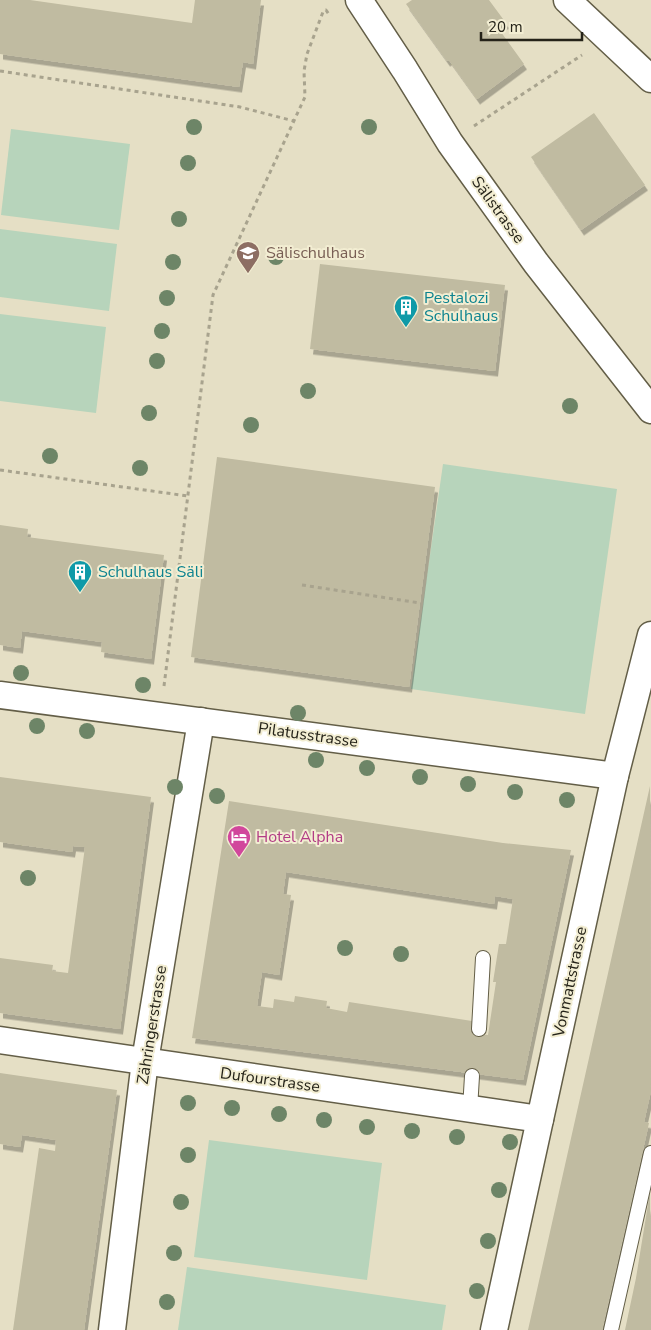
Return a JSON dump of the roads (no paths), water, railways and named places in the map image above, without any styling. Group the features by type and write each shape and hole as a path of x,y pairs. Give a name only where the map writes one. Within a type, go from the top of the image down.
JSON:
{"street":[{"name":"Sälistrasse","path":"359,0 450,143 536,263 651,410"},
{"path":"567,0 651,79"},
{"name":"Vonmattstrasse","path":"494,1330 615,776 651,636"},
{"name":"Pilatusstrasse","path":"0,695 615,776"},
{"name":"Zähringerstrasse","path":"112,1330 145,1061 201,721"},
{"name":"Dufourstrasse","path":"0,1040 540,1119"}],"lane":[{"path":"479,1029 483,958"},
{"path":"470,1109 472,1076"},
{"path":"611,1330 651,1153"}],"place":[{"name":"Sälischulhaus","path":"248,274"},
{"name":"Pestalozi Schulhaus","path":"406,328"},
{"name":"Schulhaus Säli","path":"80,593"},
{"name":"Hotel Alpha","path":"239,858"}]}
